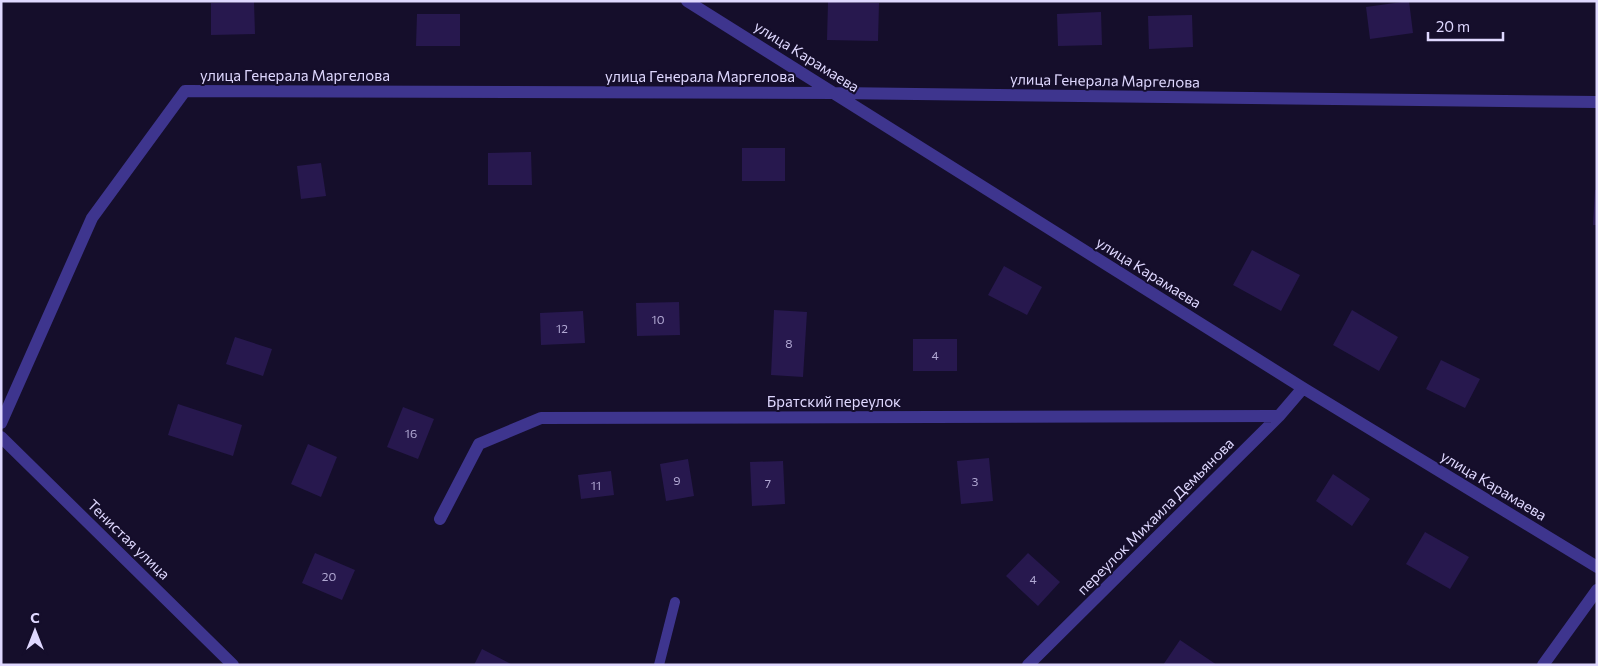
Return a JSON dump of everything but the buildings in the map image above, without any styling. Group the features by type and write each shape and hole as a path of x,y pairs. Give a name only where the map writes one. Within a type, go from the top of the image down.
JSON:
{"street":[{"name":"улица Карамаева","path":"687,1 1302,388 1597,567"},
{"name":"улица Генерала Маргелова","path":"1,423 92,218 185,91 835,93 1597,102"},
{"name":"переулок Михаила Демьянова","path":"1028,665 1279,416 1302,388"},
{"name":"Братский переулок","path":"440,518 479,444 541,418 1279,416"},
{"name":"Тенистая улица","path":"1,437 233,665"},
{"path":"1543,665 1597,590"}],"lane":[{"path":"658,665 675,602"}]}
